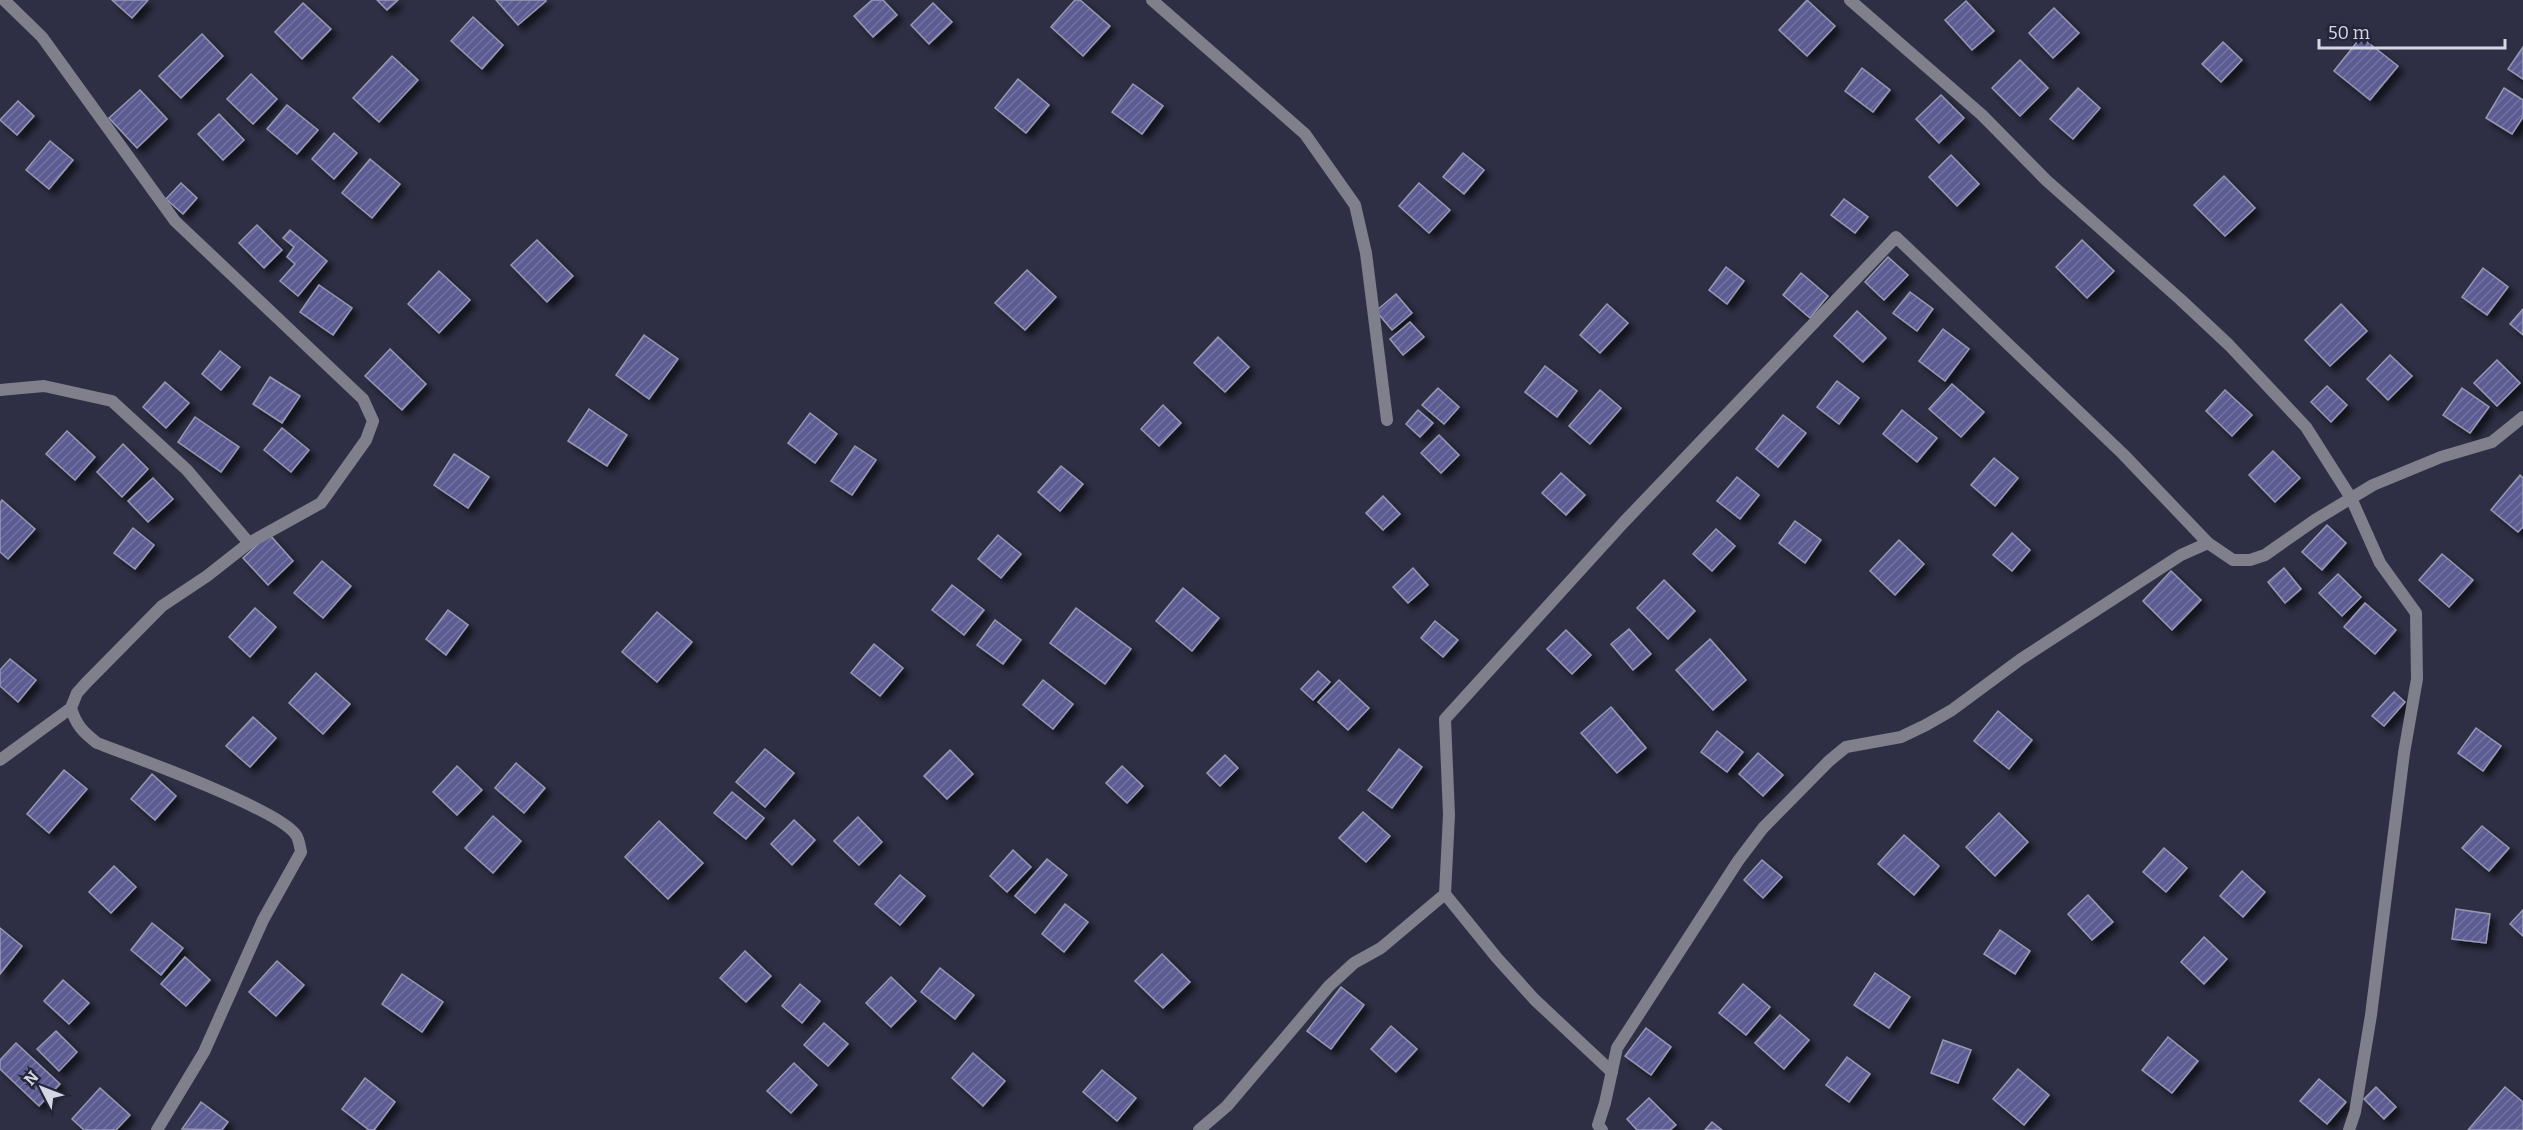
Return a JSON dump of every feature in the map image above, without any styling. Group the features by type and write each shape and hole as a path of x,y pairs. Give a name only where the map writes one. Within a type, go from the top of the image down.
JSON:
{"street":[{"path":"0,760 71,708 77,693 162,606 207,576 249,543 321,503 366,440 373,421 363,399 175,221 42,38 4,0"},
{"path":"1152,0 1305,134 1355,205 1366,253 1387,420"},
{"path":"1851,0 1982,115 2046,180 2229,345 2306,427 2351,498 2380,564 2416,613 2416,679 2404,753 2371,1015 2355,1112 2349,1130"},
{"path":"1612,1072 1535,1000 1445,894 1449,815 1445,718 1624,522 1896,237 2123,454 2208,543 2233,560 2250,560 2265,555 2315,520 2373,485 2441,457 2492,442 2523,417"},
{"path":"0,390 44,386 112,401 186,470 249,543"},
{"path":"1598,1128 1617,1048 1738,861 1763,828 1828,761 1846,747 1901,737 1926,725 1952,710 2021,659 2181,555 2208,543"},
{"path":"71,708 75,722 82,732 97,743 226,794 282,823 296,835 301,852 263,920 204,1052 157,1130"},
{"path":"1199,1130 1227,1106 1329,986 1354,963 1381,948 1445,894"}],"building":[{"path":"112,0 148,0 132,18"},
{"path":"377,0 398,0 387,10"},
{"path":"496,0 545,0 546,1 518,25"},
{"path":"872,0 883,0 897,15 873,37 854,16"},
{"path":"1075,0 1080,0 1110,26 1083,56 1051,27"},
{"path":"1807,0 1835,26 1807,56 1779,30"},
{"path":"1966,1 1994,31 1972,50 1945,20"},
{"path":"303,3 331,29 302,59 275,32"},
{"path":"933,3 952,22 929,44 911,25"},
{"path":"2054,8 2079,33 2053,58 2029,33"},
{"path":"473,17 503,45 482,69 451,41"},
{"path":"202,34 223,56 181,98 159,76"},
{"path":"2361,37 2398,66 2370,100 2334,71"},
{"path":"2223,42 2242,60 2221,82 2202,64"},
{"path":"2523,47 2523,79 2508,69"},
{"path":"392,56 418,80 379,122 353,98"},
{"path":"2020,60 2048,88 2020,116 1992,88"},
{"path":"1862,68 1890,90 1873,112 1845,91"},
{"path":"251,74 277,99 253,124 227,99"},
{"path":"1018,79 1049,105 1026,133 995,108"},
{"path":"1133,84 1163,106 1142,134 1112,112"},
{"path":"2078,88 2100,108 2073,139 2050,119"},
{"path":"2504,88 2523,100 2523,117 2512,134 2486,118"},
{"path":"140,90 167,119 137,148 109,118"},
{"path":"1941,95 1964,118 1939,143 1916,119"},
{"path":"18,101 34,116 17,135 0,120"},
{"path":"287,105 318,130 297,154 267,129"},
{"path":"219,114 244,140 223,160 198,134"},
{"path":"334,133 357,153 334,179 312,159"},
{"path":"50,141 73,160 49,189 26,170"},
{"path":"1463,153 1484,170 1464,194 1443,177"},
{"path":"1951,155 1979,184 1957,206 1929,177"},
{"path":"370,159 400,184 372,218 342,193"},
{"path":"2224,176 2255,208 2225,236 2194,205"},
{"path":"181,183 197,198 183,214 166,199"},
{"path":"1419,183 1450,210 1429,233 1399,206"},
{"path":"1844,199 1868,217 1855,233 1831,215"},
{"path":"257,225 282,250 264,268 239,243"},
{"path":"290,230 327,261 298,296 280,281 295,264 287,257 294,247 283,238"},
{"path":"537,240 573,276 547,302 511,265"},
{"path":"2082,240 2114,271 2087,298 2056,267"},
{"path":"1888,257 1908,275 1884,300 1865,282"},
{"path":"1726,267 1744,281 1727,304 1709,290"},
{"path":"2483,268 2508,287 2487,315 2462,297"},
{"path":"1027,270 1056,297 1025,330 995,303"},
{"path":"439,271 470,300 439,333 408,304"},
{"path":"1801,273 1828,296 1810,318 1783,295"},
{"path":"319,285 352,308 333,335 300,312"},
{"path":"1910,292 1933,309 1917,331 1893,313"},
{"path":"1396,294 1412,313 1392,330 1376,311"},
{"path":"1607,304 1628,323 1600,353 1580,335"},
{"path":"2341,304 2367,331 2330,366 2305,340"},
{"path":"2523,309 2523,335 2510,324"},
{"path":"1857,311 1886,338 1863,362 1834,336"},
{"path":"1410,322 1424,337 1403,355 1390,339"},
{"path":"1943,329 1969,349 1945,381 1919,361"},
{"path":"644,335 678,359 649,399 616,375"},
{"path":"1218,337 1249,367 1225,392 1194,363"},
{"path":"390,349 426,384 402,410 365,376"},
{"path":"220,351 240,367 221,390 202,374"},
{"path":"2390,355 2412,376 2388,400 2367,379"},
{"path":"2497,360 2520,383 2497,406 2474,383"},
{"path":"1545,366 1577,391 1557,417 1525,392"},
{"path":"270,377 300,396 282,423 253,404"},
{"path":"1837,381 1859,398 1839,424 1817,407"},
{"path":"165,382 189,403 166,428 143,407"},
{"path":"1952,384 1984,412 1961,437 1929,409"},
{"path":"2327,386 2347,405 2331,422 2311,402"},
{"path":"1438,388 1459,407 1444,424 1422,405"},
{"path":"2462,388 2489,407 2470,433 2443,415"},
{"path":"1600,390 1621,408 1590,444 1569,426"},
{"path":"2225,390 2252,415 2232,436 2206,411"},
{"path":"1163,405 1181,423 1159,446 1141,429"},
{"path":"589,409 627,435 607,466 568,441"},
{"path":"1418,410 1433,423 1420,437 1406,424"},
{"path":"1902,410 1937,438 1917,462 1883,434"},
{"path":"810,413 837,434 815,463 788,443"},
{"path":"1783,415 1806,433 1778,467 1756,449"},
{"path":"195,417 239,447 221,472 178,442"},
{"path":"282,428 309,450 291,472 264,450"},
{"path":"67,431 95,457 75,480 46,454"},
{"path":"1439,435 1459,455 1441,473 1421,453"},
{"path":"123,444 148,469 122,497 97,472"},
{"path":"855,446 876,460 852,495 831,481"},
{"path":"2273,451 2300,478 2275,502 2249,475"},
{"path":"454,454 489,477 468,508 434,485"},
{"path":"1994,458 2018,478 1995,506 1971,485"},
{"path":"1061,466 1083,484 1060,511 1038,492"},
{"path":"1561,473 1585,495 1566,515 1542,493"},
{"path":"2520,475 2523,478 2523,527 2518,532 2491,510"},
{"path":"1737,477 1759,495 1740,519 1717,501"},
{"path":"153,478 173,499 148,522 128,501"},
{"path":"1383,496 1400,514 1383,530 1366,513"},
{"path":"2,500 35,529 8,559 0,552 0,503"},
{"path":"1795,521 1821,540 1805,563 1779,543"},
{"path":"2327,525 2346,543 2322,570 2302,552"},
{"path":"133,528 154,545 135,569 114,553"},
{"path":"1716,529 1735,546 1712,571 1693,554"},
{"path":"2012,533 2030,550 2012,571 1993,555"},
{"path":"269,534 293,561 268,585 243,558"},
{"path":"998,535 1021,554 1001,578 978,559"},
{"path":"1899,540 1924,564 1895,595 1870,571"},
{"path":"2442,554 2473,580 2449,607 2419,580"},
{"path":"322,561 351,586 323,618 294,593"},
{"path":"1413,568 1428,585 1408,603 1393,587"},
{"path":"2284,568 2301,589 2285,603 2268,582"},
{"path":"2171,571 2201,600 2172,630 2143,601"},
{"path":"2338,574 2361,597 2342,616 2319,593"},
{"path":"1664,580 1695,611 1668,639 1637,608"},
{"path":"952,585 984,610 964,635 932,610"},
{"path":"1183,588 1219,618 1192,651 1156,621"},
{"path":"2365,603 2396,630 2375,654 2344,627"},
{"path":"255,608 276,627 250,657 229,637"},
{"path":"1076,608 1131,649 1105,684 1050,643"},
{"path":"448,610 468,625 446,655 426,639"},
{"path":"657,612 692,642 657,682 622,652"},
{"path":"995,620 1021,640 1003,664 977,645"},
{"path":"1435,621 1458,640 1443,657 1421,638"},
{"path":"1629,629 1651,654 1633,670 1611,644"},
{"path":"1566,630 1591,655 1572,674 1547,649"},
{"path":"1710,639 1746,680 1713,710 1676,670"},
{"path":"874,644 903,668 880,696 851,673"},
{"path":"10,659 36,680 18,702 0,686 0,670"},
{"path":"1318,671 1330,682 1313,700 1301,689"},
{"path":"316,673 350,704 323,734 289,703"},
{"path":"1043,680 1073,704 1053,729 1023,705"},
{"path":"1339,680 1369,708 1348,730 1318,702"},
{"path":"2394,692 2405,702 2384,726 2372,716"},
{"path":"1611,707 1646,748 1617,773 1581,733"},
{"path":"1998,711 2032,740 2009,769 1974,741"},
{"path":"253,717 276,738 250,767 226,746"},
{"path":"2476,728 2501,746 2483,771 2458,753"},
{"path":"1717,731 1743,752 1727,772 1701,752"},
{"path":"765,749 794,773 765,807 736,782"},
{"path":"1399,749 1422,767 1392,808 1368,790"},
{"path":"950,750 973,774 947,799 924,776"},
{"path":"1758,753 1783,775 1763,796 1739,774"},
{"path":"1225,755 1238,768 1220,786 1207,773"},
{"path":"516,763 545,788 524,813 495,788"},
{"path":"457,766 482,790 457,815 433,792"},
{"path":"1122,766 1143,786 1127,803 1106,783"},
{"path":"64,770 87,789 49,833 27,814"},
{"path":"152,774 176,796 155,820 131,799"},
{"path":"732,792 764,818 746,839 714,813"},
{"path":"1363,812 1390,836 1366,862 1339,838"},
{"path":"1999,813 2028,842 1995,876 1966,847"},
{"path":"493,816 521,841 493,873 465,848"},
{"path":"858,817 882,842 859,865 834,841"},
{"path":"794,820 815,840 792,865 771,844"},
{"path":"659,821 703,863 668,899 625,857"},
{"path":"2482,826 2509,848 2489,871 2462,848"},
{"path":"1904,835 1939,866 1914,895 1878,864"},
{"path":"2164,848 2187,868 2166,892 2143,872"},
{"path":"1013,850 1031,867 1007,892 990,876"},
{"path":"1047,859 1067,875 1035,913 1015,896"},
{"path":"1762,860 1782,877 1763,898 1744,880"},
{"path":"114,866 136,887 111,913 89,892"},
{"path":"2242,871 2265,892 2243,917 2220,896"},
{"path":"900,875 925,896 900,925 875,904"},
{"path":"2088,895 2113,922 2092,940 2068,914"},
{"path":"1065,904 1088,922 1064,952 1042,934"},
{"path":"2456,909 2490,914 2486,943 2452,939"},
{"path":"2523,910 2523,936 2510,924"},
{"path":"152,923 183,948 161,975 131,950"},
{"path":"0,928 22,946 0,974"},
{"path":"2000,930 2030,951 2015,974 1984,954"},
{"path":"2204,937 2227,959 2204,984 2181,962"},
{"path":"745,951 771,976 746,1002 720,978"},
{"path":"1162,954 1190,982 1163,1008 1135,981"},
{"path":"185,957 210,980 186,1006 161,984"},
{"path":"277,961 304,985 276,1016 249,992"},
{"path":"940,968 974,995 955,1019 921,992"},
{"path":"1875,973 1910,997 1889,1028 1854,1005"},
{"path":"402,974 443,1002 422,1032 382,1004"},
{"path":"891,977 916,1001 891,1027 866,1003"},
{"path":"63,980 89,1003 69,1024 44,1001"},
{"path":"800,984 820,1001 802,1023 782,1006"},
{"path":"1743,984 1770,1007 1746,1035 1719,1013"},
{"path":"1341,987 1364,1005 1331,1049 1307,1031"},
{"path":"1780,1015 1809,1040 1784,1069 1755,1043"},
{"path":"824,1023 848,1044 828,1066 804,1045"},
{"path":"1391,1026 1417,1049 1396,1072 1371,1049"},
{"path":"1646,1028 1671,1047 1651,1075 1625,1056"},
{"path":"56,1031 77,1052 59,1071 37,1049"},
{"path":"2168,1037 2198,1061 2172,1093 2142,1070"},
{"path":"1943,1040 1971,1050 1958,1083 1931,1073"},
{"path":"16,1043 60,1084 39,1106 0,1069 0,1060"},
{"path":"973,1053 1005,1081 983,1106 952,1078"},
{"path":"1847,1057 1870,1074 1849,1102 1826,1085"},
{"path":"794,1063 817,1085 791,1113 767,1091"},
{"path":"2018,1069 2049,1095 2024,1125 1993,1099"},
{"path":"1102,1070 1136,1098 1117,1121 1083,1092"},
{"path":"365,1078 395,1102 374,1130 369,1130 342,1109"},
{"path":"2319,1079 2346,1102 2327,1124 2300,1101"},
{"path":"2376,1087 2396,1107 2384,1119 2364,1099"},
{"path":"2505,1087 2523,1102 2523,1130 2468,1130"},
{"path":"100,1088 130,1115 116,1130 84,1130 72,1119"},
{"path":"1649,1098 1676,1125 1670,1130 1637,1130 1627,1119"},
{"path":"201,1102 228,1122 222,1130 182,1129"},
{"path":"1712,1122 1722,1130 1705,1130"}]}
